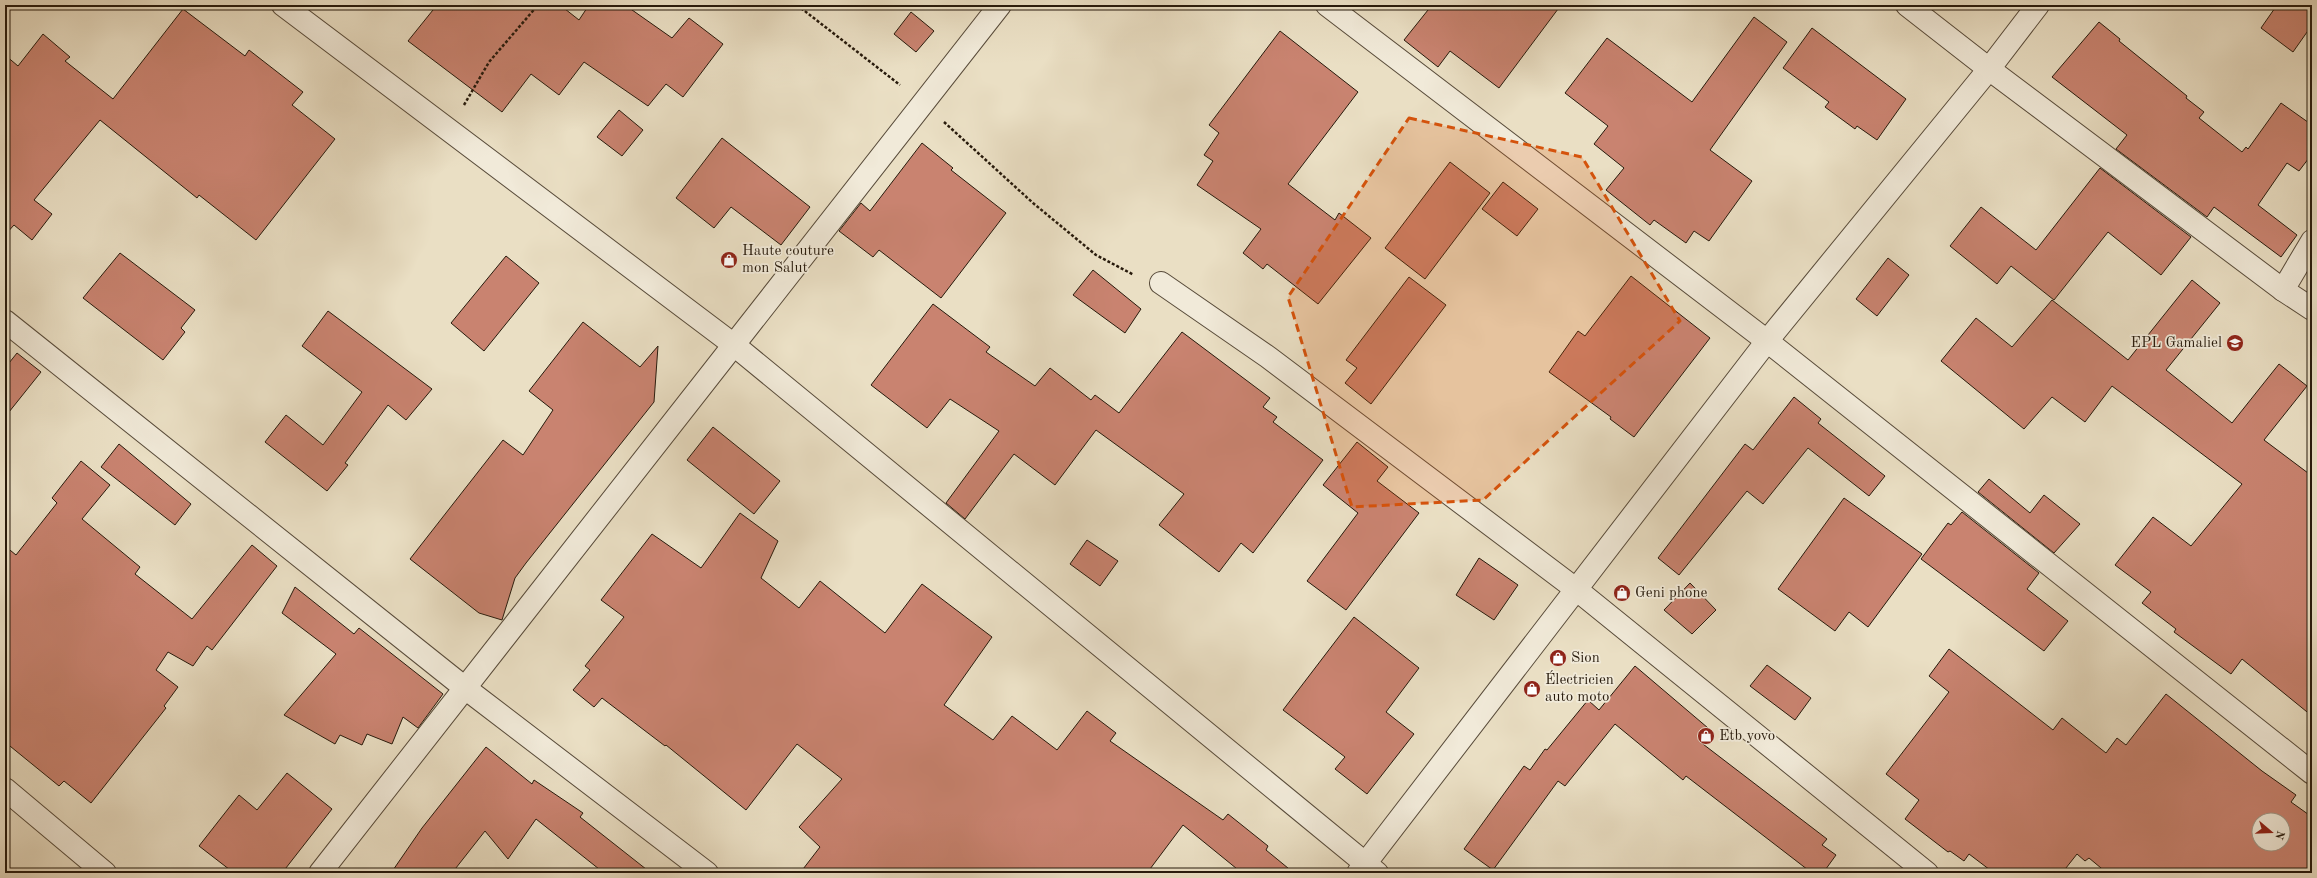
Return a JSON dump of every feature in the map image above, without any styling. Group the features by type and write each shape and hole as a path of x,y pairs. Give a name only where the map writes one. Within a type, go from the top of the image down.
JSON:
{"street":[{"path":"283,5 734,345 1367,870 1577,590 1767,341 1989,69 2038,5"},
{"path":"320,873 1000,5"},
{"path":"1327,5 1767,341 2312,773"},
{"path":"1907,5 1989,69 2283,290 2312,309"},
{"path":"2283,290 2312,241"},
{"path":"1161,283 1268,357 1577,590 1928,873"},
{"path":"5,321 465,688 707,873"},
{"path":"5,789 106,873"}],"path":[{"path":"449,129 489,62 538,5"},
{"path":"797,5 923,103 1033,203 1096,255 1132,275 1161,283"}],"highlighted area":[{"path":"1409,118 1582,157 1680,321 1483,500 1352,507 1288,297"}],"building":[{"path":"437,5 560,5 579,20 589,5 625,5 672,38 689,18 723,44 683,97 666,84 648,106 584,62 559,95 531,74 502,112 408,41"},
{"path":"1432,5 1561,5 1499,88 1450,51 1438,67 1404,40"},
{"path":"2277,5 2312,5 2312,25 2293,52 2261,28"},
{"path":"183,9 245,56 249,50 303,92 292,105 335,139 256,240 199,195 197,198 100,120 34,200 52,214 32,240 14,225 5,235 5,55 18,66 43,34 70,57 65,61 113,99"},
{"path":"911,12 934,31 916,52 894,34"},
{"path":"1754,17 1787,42 1710,150 1752,181 1709,241 1694,231 1686,243 1654,220 1650,225 1606,190 1624,168 1594,144 1608,126 1565,93 1607,38 1692,102"},
{"path":"2099,22 2120,39 2119,41 2187,96 2186,98 2204,112 2199,118 2242,152 2246,147 2248,149 2281,103 2312,125 2312,154 2299,171 2287,163 2258,205 2297,235 2281,257 2214,207 2207,217 2116,149 2127,135 2052,77"},
{"path":"1812,28 1906,99 1877,140 1857,126 1855,129 1825,107 1829,102 1783,68"},
{"path":"1280,31 1358,92 1288,184 1335,220 1339,213 1371,238 1318,304 1267,264 1263,269 1243,253 1261,229 1197,185 1213,161 1204,155 1219,133 1209,125"},
{"path":"619,110 643,130 622,156 597,137"},
{"path":"722,138 810,207 781,245 731,207 714,228 676,198"},
{"path":"922,143 953,168 951,170 1006,213 941,298 879,250 873,257 839,231 861,203 870,211"},
{"path":"1450,162 1490,193 1425,279 1385,248"},
{"path":"2100,168 2191,237 2161,275 2108,232 2054,300 2011,266 1997,284 1950,246 1981,207 2036,250"},
{"path":"1503,182 1538,209 1517,236 1482,209"},
{"path":"120,253 195,310 181,328 185,332 163,360 83,298"},
{"path":"506,256 539,283 484,351 451,323"},
{"path":"1888,258 1909,275 1877,316 1856,299"},
{"path":"1093,270 1141,309 1125,333 1073,295"},
{"path":"1631,276 1710,338 1634,437 1610,419 1611,417 1549,372 1578,331 1585,336"},
{"path":"1409,277 1446,305 1371,404 1345,383 1357,368 1346,360"},
{"path":"2192,280 2220,303 2166,370 2232,423 2279,364 2307,386 2264,440 2312,476 2312,716 2242,659 2231,674 2174,632 2176,629 2142,603 2151,592 2115,565 2153,517 2191,546 2242,484 2112,386 2085,422 2052,397 2024,429 1941,361 1976,318 2012,347 2052,300 2128,360"},
{"path":"933,304 990,347 986,352 1035,386 1050,368 1091,400 1095,395 1119,413 1182,332 1270,398 1263,407 1277,417 1273,422 1323,460 1253,553 1241,543 1219,572 1159,525 1184,494 1096,430 1055,485 1014,454 965,519 946,503 999,431 950,399 927,428 871,385"},
{"path":"328,311 432,389 406,420 388,405 345,463 348,465 327,491 265,442 286,415 323,445 362,392 302,346"},
{"path":"583,322 640,367 658,346 654,402 515,578 502,620 479,613 410,559 503,440 523,455 553,410 529,391"},
{"path":"17,353 41,372 5,417 5,368"},
{"path":"1794,397 1821,419 1818,423 1885,476 1869,496 1808,448 1763,504 1747,491 1679,575 1658,558 1745,444 1753,450"},
{"path":"713,427 780,481 754,514 687,460"},
{"path":"1357,442 1388,467 1377,481 1419,513 1346,610 1307,581 1358,513 1323,485"},
{"path":"119,444 191,504 175,525 101,467"},
{"path":"81,461 110,485 82,519 140,567 135,574 192,619 252,545 277,566 212,650 207,646 193,666 168,652 156,670 178,687 164,706 166,708 91,803 64,781 59,786 5,742 5,546 16,555 57,503 52,498"},
{"path":"1989,479 2030,513 2044,495 2080,524 2054,553 1978,492"},
{"path":"1844,498 1922,554 1868,627 1849,612 1835,631 1778,589"},
{"path":"1962,512 2039,573 2027,589 2068,621 2044,651 1921,559 1948,523 1951,525"},
{"path":"740,513 778,541 761,578 799,608 820,581 885,633 922,584 992,637 944,705 993,740 1012,716 1057,750 1087,711 1116,733 1110,741 1223,820 1228,814 1268,846 1266,850 1294,873 1242,873 1183,825 1147,873 800,873 820,847 799,827 842,779 797,744 746,810 666,745 665,746 602,698 594,707 573,690 590,670 585,666 624,617 601,600 652,534 701,568"},
{"path":"1087,540 1118,561 1100,586 1070,564"},
{"path":"1479,558 1518,585 1494,620 1456,595"},
{"path":"1690,583 1716,610 1692,634 1664,610"},
{"path":"295,587 354,634 359,628 443,694 418,728 403,717 392,744 367,734 362,745 340,735 335,744 284,715 336,654 282,613"},
{"path":"1354,617 1419,668 1386,712 1414,734 1367,794 1335,769 1345,757 1283,710"},
{"path":"1949,649 2053,730 2062,718 2106,753 2117,738 2126,745 2166,694 2262,771 2296,795 2291,802 2312,817 2312,873 2107,873 2089,858 2085,861 2077,854 2062,873 1994,873 1969,854 1964,861 1950,851 1948,852 1905,819 1919,800 1886,774 1949,692 1929,676"},
{"path":"1767,665 1811,698 1795,720 1750,686"},
{"path":"1635,666 1708,728 1699,741 1827,839 1822,845 1836,855 1823,873 1812,873 1686,776 1683,780 1615,724 1565,786 1558,781 1493,870 1464,849 1524,766 1530,770 1545,749 1547,750 1588,700 1599,710"},
{"path":"486,747 532,784 534,780 583,813 580,817 651,873 604,873 536,819 508,859 485,831 452,873 391,873 422,828"},
{"path":"287,773 332,809 282,873 234,873 199,846 239,795 257,810"}],"place":[{"name":"Haute couture mon Salut","path":"729,260"},
{"name":"EPL Gamaliel","path":"2235,343"},
{"name":"Geni phone","path":"1622,593"},
{"name":"Sion","path":"1558,658"},
{"name":"Électricien auto moto","path":"1532,689"},
{"name":"Etb yovo","path":"1706,736"}]}
